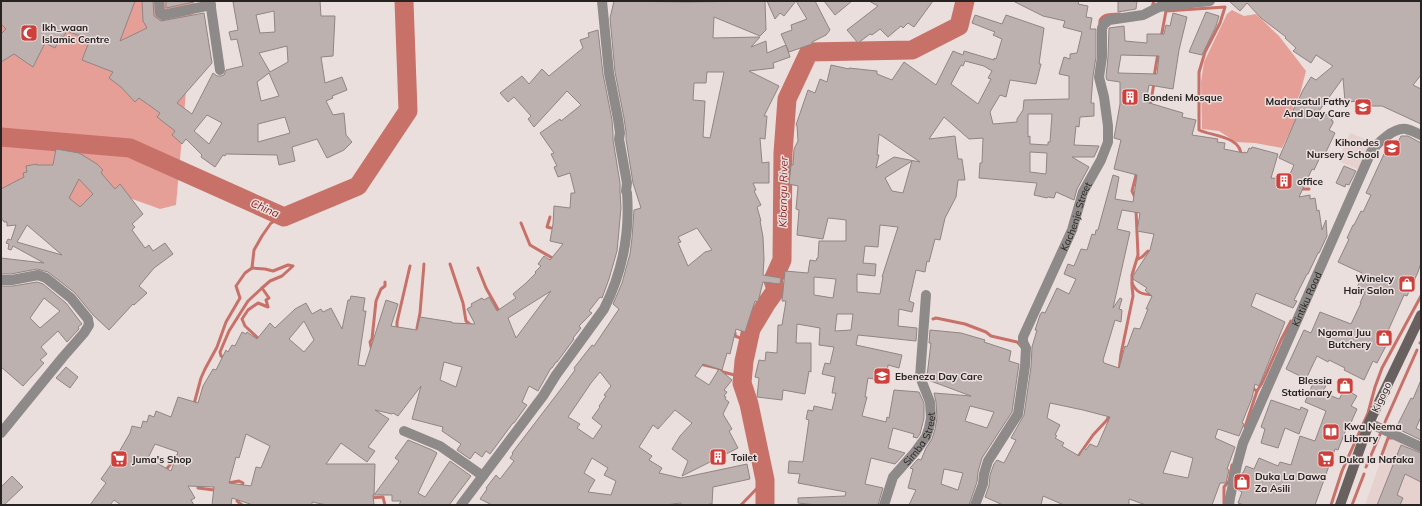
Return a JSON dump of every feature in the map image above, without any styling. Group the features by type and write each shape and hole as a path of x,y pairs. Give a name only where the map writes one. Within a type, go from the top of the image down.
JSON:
{"main road":[{"name":"Kigogo","path":"1340,505 1369,423 1421,315"}],"street":[{"path":"159,1 160,13 163,15 211,3 220,70"},
{"path":"460,505 543,396 556,375 604,309 610,298 623,258 628,228 629,210 626,190 627,183 619,139 620,133 618,119 609,73 602,1"},
{"name":"Kachenje Street","path":"975,505 983,484 988,461 1018,414 1025,366 1026,348 1023,342 1023,337 1062,256 1072,230 1083,192 1101,160 1108,142 1105,104 1099,77 1102,57 1102,28 1109,20 1143,15 1159,7 1210,1"},
{"name":"Kintiku Road","path":"1229,505 1243,443 1371,152 1378,143 1390,134 1401,129 1407,129 1421,135"},
{"path":"1,280 12,280 38,275 46,278 71,298 88,319 88,325 84,333 1,433"},
{"name":"Simba Street","path":"884,505 893,477 915,452 926,437 929,428 931,413 930,402 922,384 920,372 926,295"},
{"path":"1369,423 1421,447"},
{"path":"404,431 440,446 483,476"}],"shaded area":[{"path":"1,1 194,1 176,205 160,209 124,196 71,238 1,198"},
{"path":"1232,10 1244,16 1256,14 1279,36 1306,71 1300,94 1293,106 1295,113 1298,115 1282,148 1255,143 1236,142 1219,131 1202,129 1201,82 1204,62 1227,14"},
{"path":"1350,133 1372,142 1359,170 1338,161"},
{"path":"1389,437 1421,451 1421,505 1365,505"}],"building":[{"path":"1,1 135,1 120,41 147,28 143,21 142,1 153,1 154,16 161,21 204,13 212,63 177,103 192,114 213,73 217,76 221,76 224,75 226,70 243,66 237,39 231,40 229,32 238,30 233,2 320,1 321,16 335,16 333,56 321,57 325,83 342,77 347,90 332,96 333,98 326,101 333,115 344,113 346,135 352,142 344,150 327,158 317,139 292,147 295,161 279,165 277,155 226,154 225,156 223,155 215,167 201,157 202,155 186,139 182,144 172,135 175,131 157,117 160,113 139,98 135,102 121,87 109,78 113,72 82,60 89,42 82,39 83,37 67,31 63,37 61,36 55,48 45,43 33,67 14,54 1,62 1,34 6,29 1,24","holes":["274,11 275,32 260,33 256,15","287,46 288,62 270,72 259,53","269,73 279,96 261,101 257,82","207,115 222,123 209,144 194,131","285,117 290,133 258,142 258,124"]},
{"path":"166,1 198,1 166,8"},
{"path":"614,1 765,1 766,30 760,36 714,17 713,38 760,37 751,47 766,41 767,53 786,45 790,57 773,63 774,68 749,71 779,86 764,116 767,116 765,139 760,138 762,163 769,162 769,183 753,183 756,190 754,191 761,205 757,207 763,237 763,275 781,278 780,284 763,282 758,302 755,301 745,332 736,329 730,354 727,353 722,370 719,369 732,380 724,390 727,392 724,396 726,397 725,399 729,402 723,414 732,429 729,431 738,448 682,476 688,461 672,449 680,436 692,423 675,410 658,429 653,425 639,447 652,456 649,460 662,468 659,473 681,478 747,464 750,479 713,487 712,504 709,505 681,505 681,503 665,505 492,505 480,499 487,489 486,488 496,475 500,479 514,461 510,458 513,454 512,453 575,370 574,368 592,345 594,346 619,309 613,304 622,283 630,254 634,210 641,208 633,183 624,118 615,72 610,18","holes":["707,72 724,72 710,138 703,137 705,101 693,100 694,83 706,83","697,228 712,250 705,252 688,266 678,243 681,242 678,237","703,364 719,369 709,385 695,376","600,372 611,386 604,395 606,396 592,418 602,426 593,439 577,428 580,424 568,417","592,458 608,468 604,475 616,481 611,495 588,492 595,480 584,473"]},
{"path":"767,1 796,1 784,16 780,13 775,19"},
{"path":"796,1 815,1 830,30 826,35 812,42 812,44 789,52 781,34 792,30 791,25 807,19"},
{"path":"824,1 852,1 835,15"},
{"path":"869,1 933,1 914,27 908,23 903,28 901,26 888,37 880,29 858,43 847,30 878,6"},
{"path":"1013,1 1079,1 1078,4 1088,6 1086,17 1092,18 1090,29 1096,29 1096,57 1091,103 1094,103 1094,116 1080,117 1079,127 1076,126 1074,145 1099,146 1094,157 1072,157 1089,167 1077,189 1074,200 1056,192 1054,198 1034,195 1037,183 979,178 980,163 982,163 983,138 969,139 944,117 929,139 955,136 958,159 962,159 965,180 958,180 956,197 945,218 940,240 935,239 929,262 927,261 925,272 916,270 909,301 914,303 912,312 899,309 898,326 917,328 916,341 858,335 856,345 902,355 899,368 888,365 886,381 868,378 865,397 867,397 862,416 886,422 887,417 889,418 894,390 919,392 924,403 924,418 920,434 917,438 913,437 914,434 893,428 888,448 905,453 895,464 871,458 865,484 883,488 878,505 817,505 798,503 798,498 845,496 846,492 798,483 800,474 788,473 789,461 803,462 809,420 806,419 808,410 813,411 814,406 832,410 836,393 832,393 835,377 822,374 825,363 830,364 834,347 819,345 820,328 797,324 796,343 811,343 811,372 809,371 805,394 783,390 782,400 757,397 759,378 755,377 759,360 765,361 766,352 777,353 778,325 782,325 786,301 782,301 785,271 808,273 810,260 816,261 818,258 819,241 846,241 846,220 838,219 828,218 823,239 797,235 799,210 796,209 798,186 789,184 791,165 793,165 794,149 798,141 796,125 808,90 815,93 820,79 827,82 831,65 849,69 877,71 877,74 892,80 904,62 936,85 953,51 963,55 964,51 994,60 994,58 996,59 1002,39 993,35 995,32 972,23 975,15 1002,24 1006,15 1044,28 1039,64 1041,64 1036,84 1010,80 1006,97 1000,95 990,112 993,124 1017,122 1017,119 1023,110 1024,100 1069,99 1069,76 1059,74 1064,57 1070,59 1070,54 1077,53 1082,32 1063,27 1065,21 1043,16","holes":["965,61 984,66 992,71 988,78 991,79 978,104 951,84 961,65 963,66","1028,114 1052,114 1050,142 1048,142 1048,145 1030,144 1030,136 1028,137","879,134 920,162 894,157 876,168 879,155 877,155","1030,152 1047,153 1046,174 1030,172","912,161 903,193 892,191 885,178","880,225 898,227 882,277 880,294 857,292 857,274 875,276 876,264 863,263 865,246 878,247","814,277 836,279 833,298 814,295","837,314 853,314 851,330 835,331"]},
{"path":"1118,1 1137,1 1136,9 1118,12"},
{"path":"1229,1 1421,1 1421,75 1413,85 1421,89 1421,124 1382,106 1370,106 1370,109 1360,109 1360,101 1345,102 1343,78 1319,111 1333,118 1331,120 1333,123 1329,130 1335,133 1325,154 1322,153 1314,170 1312,169 1299,197 1310,195 1310,199 1315,198 1317,211 1319,210 1322,230 1326,220 1327,236 1294,300 1297,301 1293,308 1256,293 1251,306 1285,322 1259,386 1255,384 1252,398 1242,423 1244,424 1239,436 1218,429 1215,438 1235,447 1227,469 1229,470 1226,483 1220,483 1212,505 1146,505 1129,499 1129,505 1064,505 1043,496 1041,505 1003,505 985,497 994,464 997,460 1004,463 1016,440 1011,438 1024,415 1031,367 1032,347 1037,330 1035,330 1040,315 1042,312 1045,313 1057,288 1069,294 1076,279 1064,274 1068,264 1074,266 1081,249 1087,250 1092,234 1095,235 1096,230 1098,230 1113,175 1119,177 1115,199 1133,202 1137,175 1114,169 1121,140 1114,138 1120,104 1120,82 1107,80 1106,77 1109,28 1124,26 1125,41 1147,43 1147,34 1164,34 1166,25 1170,26 1173,13 1187,17 1179,50 1173,89 1149,85 1146,102 1183,113 1182,117 1196,120 1192,135 1218,139 1217,142 1225,143 1224,149 1247,153 1249,148 1251,149 1252,147 1278,154 1271,178 1288,179 1294,165 1279,158 1298,114 1293,111 1311,77 1316,80 1333,66 1316,55 1311,63 1293,51 1296,48 1285,38 1286,37 1261,18 1247,3 1240,11","holes":["1121,55 1159,56 1157,74 1118,73","1122,210 1140,213 1137,231 1154,234 1150,250 1133,276 1133,279 1147,288 1145,290 1152,296 1140,329 1134,328 1127,347 1125,346 1119,368 1104,363 1103,360 1115,320 1121,322 1122,310 1119,309 1122,299 1120,298 1113,308 1130,232 1117,229","1050,403 1110,417 1097,447 1090,444 1086,450 1084,448 1079,456 1062,446 1064,443 1055,438 1060,425 1047,418","1171,451 1193,458 1188,478 1163,473"]},
{"path":"1206,12 1219,16 1216,26 1202,55 1189,52"},
{"path":"598,30 603,74 612,120 613,140 620,183 621,208 617,251 602,298 600,297 589,311 592,313 579,326 581,328 551,368 538,391 529,386 522,402 527,405 490,454 486,451 482,457 475,452 470,459 457,450 461,444 442,431 443,427 412,419 421,386 398,416 393,413 375,410 389,419 368,447 375,451 367,462 341,443 326,464 375,464 373,495 374,505 327,505 312,502 312,505 253,505 232,498 231,505 212,505 214,487 188,486 195,498 191,500 194,505 121,505 114,500 110,505 90,505 106,483 101,479 115,459 130,433 132,426 141,428 143,421 147,422 149,415 154,417 156,411 171,417 178,397 198,403 203,386 213,369 216,370 226,350 228,352 232,345 235,346 242,332 246,334 247,332 257,339 270,323 275,328 295,309 306,303 312,314 321,309 323,312 331,308 342,329 348,300 350,300 351,296 365,298 363,311 366,311 358,365 365,366 386,300 398,304 391,326 417,330 420,317 452,323 475,324 467,309 472,306 471,304 482,298 484,300 489,297 497,311 516,298 513,294 536,273 535,272 541,266 538,264 544,256 550,260 563,244 550,241 554,206 570,208 571,193 575,193 570,173 558,177 554,167 557,166 551,154 554,153 540,133 560,119 561,121 581,105 567,91 534,127 528,119 531,116 514,97 508,102 500,93 522,76 529,84 542,69 549,76 583,48 580,40 589,37 588,33","holes":["551,291 516,338 508,318","304,321 314,340 304,352 289,339","444,362 462,367 456,387 440,380","246,434 270,446 261,468 256,467 251,486 229,483 236,457 239,458","155,444 178,452 171,471 148,458"]},
{"path":"1401,136 1408,136 1421,143 1421,263 1418,272 1407,296 1404,295 1384,340 1388,342 1377,363 1373,361 1364,380 1344,370 1345,368 1317,356 1306,379 1286,369 1304,330 1311,333 1320,312 1351,324 1361,303 1365,292 1357,288 1362,273 1338,262 1349,239 1347,238 1353,225 1361,211 1363,212 1371,195 1366,193 1384,154 1386,155 1392,141 1397,144"},
{"path":"56,149 79,153 97,164 103,170 101,172 102,174 115,189 120,184 143,214 132,224 135,227 132,230 145,248 149,245 153,251 165,243 173,254 154,268 139,286 147,293 134,305 133,304 109,330 93,315 75,293 48,272 37,269 11,274 1,274 1,258 44,263 13,246 11,250 8,249 9,244 6,243 8,239 11,240 16,225 7,226 7,222 1,220 1,189 24,177 23,173 27,172 26,166 37,164 53,165","holes":["79,179 93,194 80,207 69,198","27,225 62,255 17,242"]},
{"path":"1344,166 1356,171 1349,185 1346,184 1345,187 1336,183"},
{"path":"37,282 43,284 66,303 82,324 67,342 58,331 41,347 47,354 40,360 44,363 23,386 1,367 1,286 13,286","holes":["44,298 60,311 40,328 30,318"]},
{"path":"930,330 961,333 985,340 984,342 1011,351 1009,361 1019,364 1012,412 982,458 977,482 969,505 909,505 916,490 908,488 913,469 910,468 918,459 921,460 932,439 935,429 937,418 934,393 971,396 928,380 927,376 931,343 929,343","holes":["970,406 994,412 987,428 965,421","944,469 963,473 958,490 941,484"]},
{"path":"66,367 78,377 70,388 56,378"},
{"path":"1315,379 1326,386 1322,392 1339,399 1345,389 1357,396 1351,406 1357,409 1349,427 1347,427 1338,450 1335,449 1315,505 1244,505 1238,503 1242,492 1238,490 1242,473 1246,466 1254,469 1259,458 1278,466 1280,462 1291,465 1300,436 1315,441 1326,411 1305,402"},
{"path":"1421,380 1421,417 1416,428 1421,431 1421,440 1396,428 1411,398 1413,399"},
{"path":"1271,400 1300,410 1301,407 1308,410 1299,434 1285,428 1278,448 1261,443 1265,429 1261,427"},
{"path":"408,440 437,453 418,493 425,497 450,461 471,476 449,505 399,505 401,501 392,501 392,495 374,495 399,461 395,458"},
{"path":"1401,445 1421,453 1421,482 1405,474 1397,495 1403,498 1400,505 1377,505"},
{"path":"12,476 23,487 4,505 1,505 1,487"}],"waterway":[{"name":"China","path":"1,137 130,148 284,217 358,186 408,111 404,1"},
{"name":"Kibangu River","path":"765,505 765,480 749,404 742,383 744,361 751,329 776,290 773,280 782,260 783,153 787,99 809,52 912,50 959,26 965,1"},
{"path":"1152,7 1154,1"},
{"path":"1166,11 1225,7 1220,23 1205,52 1199,72 1199,130 1225,138 1237,144 1240,149 1241,156"},
{"path":"1161,38 1166,8"},
{"path":"1100,26 1100,22 1103,17 1120,14"},
{"path":"1154,77 1158,53"},
{"path":"1150,107 1154,83"},
{"path":"1136,200 1132,191 1137,171"},
{"path":"1300,189 1309,189"},
{"path":"1119,371 1133,296 1132,275 1138,255 1136,210"},
{"path":"194,404 201,378 217,347 226,322 240,298 236,286 245,273 252,268 254,250 271,223 284,217"},
{"path":"550,217 547,227 551,228"},
{"path":"521,223 530,245 554,259"},
{"path":"1138,259 1148,251 1152,253"},
{"path":"420,330 417,328 420,313 424,264"},
{"path":"450,264 463,303 466,321 472,326"},
{"path":"252,268 273,271 288,265 293,266 282,276 270,281 262,288"},
{"path":"397,330 397,322 410,266"},
{"path":"478,268 486,288 500,313"},
{"path":"372,351 370,342 372,339 376,301 381,289 385,286 385,282"},
{"path":"1132,283 1134,287 1143,294 1153,295"},
{"path":"226,359 221,356 220,352 229,331 248,301 262,288 269,298 266,300 268,307 258,303 248,310 242,319 245,326 260,340"},
{"path":"1331,505 1342,471 1368,413 1382,368 1421,296"},
{"path":"933,319 936,318 965,324 986,332 991,336 1017,342 1021,346"},
{"path":"1257,391 1291,321"},
{"path":"732,332 735,333 735,336 748,341"},
{"path":"1385,422 1417,350"},
{"path":"700,364 717,368 723,372 742,377"},
{"path":"1245,427 1257,391 1250,387"},
{"path":"1077,458 1093,435 1107,420 1110,413"},
{"path":"1366,467 1381,432"},
{"path":"1381,457 1388,438 1392,438"},
{"path":"165,471 178,455"},
{"path":"1224,505 1224,487 1229,481 1232,465"},
{"path":"1352,505 1364,474"},
{"path":"741,505 765,480"},
{"path":"228,483 239,481 243,483 241,488"},
{"path":"198,484 198,488 214,490 215,487"},
{"path":"238,497 237,501 242,505"},
{"path":"370,498 383,497 385,505"}],"place":[{"name":"Ikh_waan Islamic Centre","path":"29,33"},
{"name":"Bondeni Mosque","path":"1130,97"},
{"name":"Madrasatul Fathy And Day Care","path":"1363,107"},
{"name":"Kihondes Nursery School","path":"1392,148"},
{"name":"office","path":"1284,181"},
{"name":"Winelcy Hair Salon","path":"1407,284"},
{"name":"Ngoma Juu Butchery","path":"1384,338"},
{"name":"Ebeneza Day Care","path":"882,376"},
{"name":"Blessia Stationary","path":"1345,386"},
{"name":"Kwa Neema Library","path":"1331,432"},
{"name":"Toilet","path":"718,457"},
{"name":"Juma's Shop","path":"119,459"},
{"name":"Duka la Nafaka","path":"1326,459"},
{"name":"Duka La Dawa Za Asili","path":"1242,482"}]}
